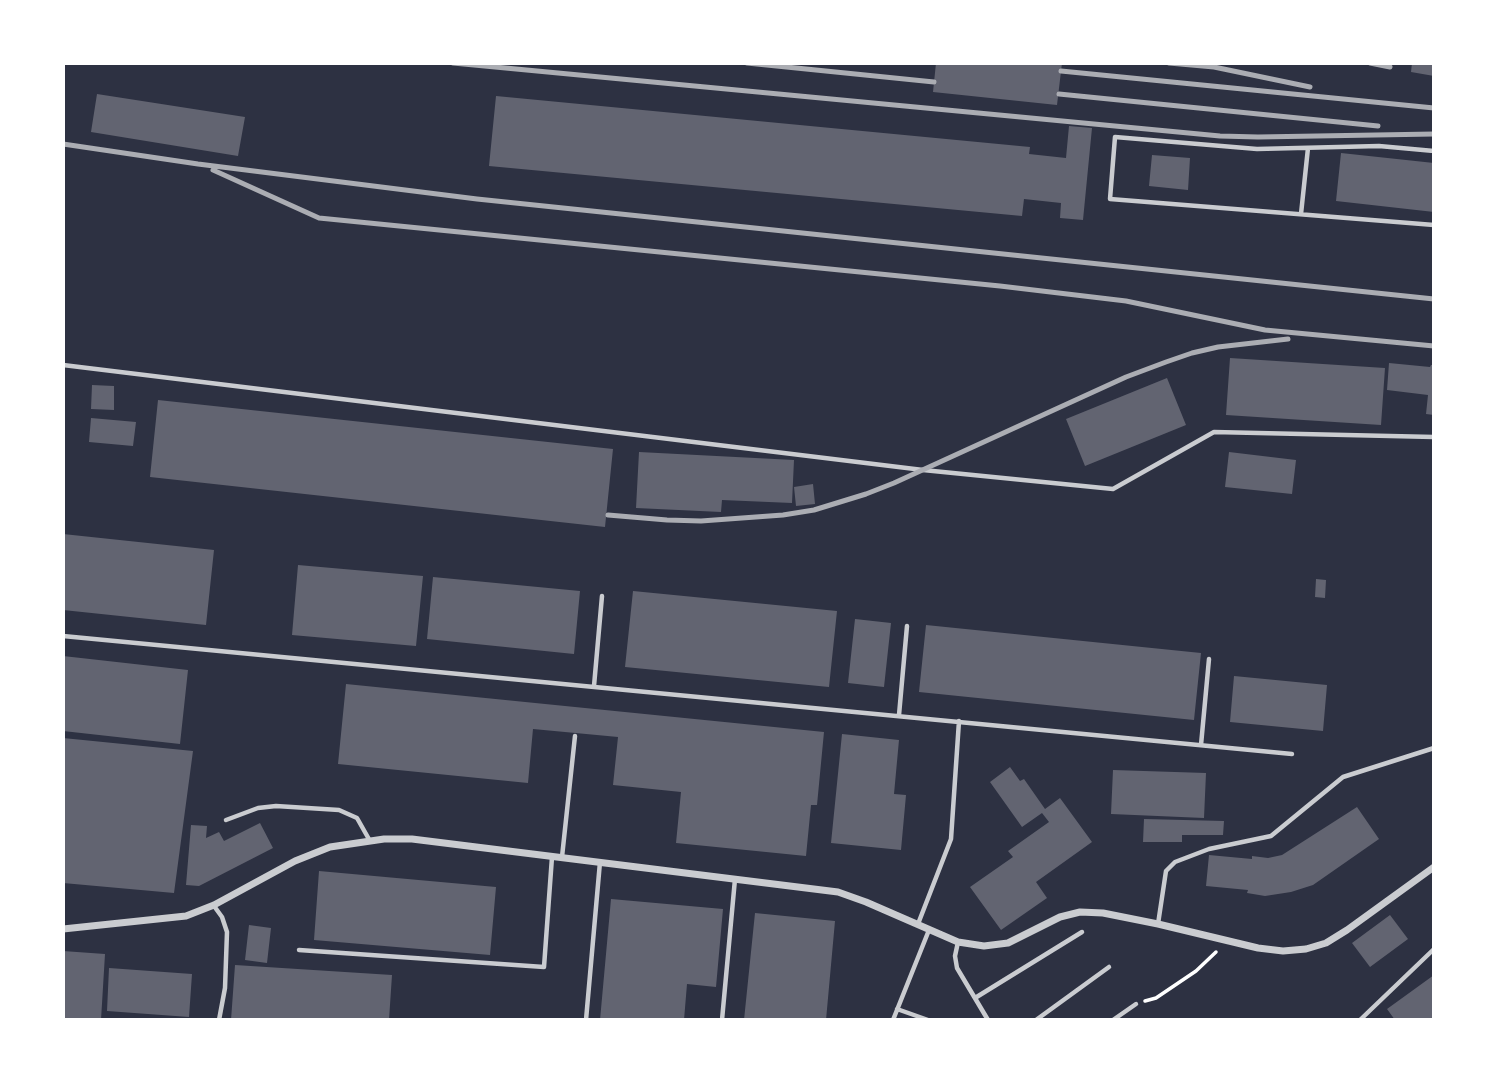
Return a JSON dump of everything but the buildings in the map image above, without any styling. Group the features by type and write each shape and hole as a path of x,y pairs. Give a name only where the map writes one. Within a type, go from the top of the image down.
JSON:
{"street":[{"path":"63,929 186,916 214,905 295,861 330,847 412,839 838,892 958,942 984,946 1008,943 1060,917 1080,912 1103,913 1158,923 1258,948 1283,951 1306,949 1326,943 1434,867"}],"lane":[{"path":"1434,151 1379,146 1257,149 1115,137 1110,199 1434,225"},
{"path":"1301,214 1308,148"},
{"path":"63,365 923,470 1113,489 1214,432 1434,437"},
{"path":"594,686 602,596"},
{"path":"899,715 907,626"},
{"path":"63,636 1292,754"},
{"path":"1201,745 1209,659"},
{"path":"917,925 951,839 960,721"},
{"path":"562,858 575,736"},
{"path":"1158,923 1166,871 1175,862 1209,849 1271,836 1343,777 1434,748"},
{"path":"226,820 257,808 276,806 339,810 357,818 370,841"},
{"path":"299,950 544,967 552,857"},
{"path":"586,1020 600,862"},
{"path":"722,1020 735,879"},
{"path":"214,905 227,932 225,988 219,1020"},
{"path":"893,1020 929,930"},
{"path":"975,998 1082,932"},
{"path":"958,942 955,956 957,968 988,1020"},
{"path":"1360,1020 1434,949"},
{"path":"1036,1020 1109,967"},
{"path":"1113,1020 1136,1004"},
{"path":"897,1009 928,1020"}],"path":[{"path":"1136,1004 1156,998 1196,971 1227,941"}],"railway":[{"path":"453,63 1220,136 1434,134"},
{"path":"747,63 934,82"},
{"path":"1169,63 1214,67 1310,87"},
{"path":"1370,63 1390,67"},
{"path":"1061,71 1434,108"},
{"path":"1059,94 1378,126"},
{"path":"63,144 477,199 1434,299"},
{"path":"213,170 319,218 1000,286 1126,301 1265,330 1434,346"},
{"path":"608,515 701,521 814,510 894,483 1126,377 1166,362 1218,347 1288,339"}]}
